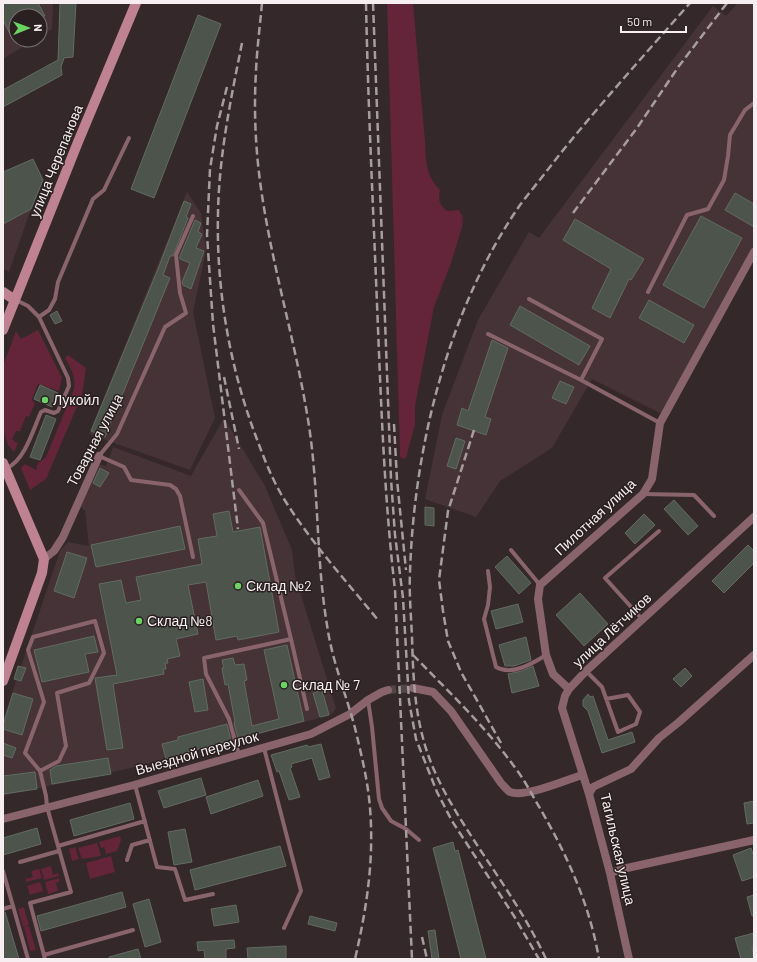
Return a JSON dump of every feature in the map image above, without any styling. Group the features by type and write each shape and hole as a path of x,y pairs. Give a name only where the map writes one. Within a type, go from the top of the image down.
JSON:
{"main road":[{"name":"улица Черепанова","path":"3,330 78,142 136,3"},
{"path":"3,292 15,300"},
{"path":"3,682 42,573 44,559 4,466"}],"street":[{"name":"Пилотная улица","path":"540,585 643,494 652,479 660,423 754,252"},
{"name":"Товарная улица","path":"44,559 54,551 63,537 99,456"},
{"name":"улица Лётчиков","path":"589,794 562,708 565,696 586,671 754,517"},
{"path":"540,585 538,599 546,654 553,674 570,689"},
{"name":"Тагильская улица","path":"629,959 610,873 589,794 593,787 631,769 659,738 754,656"},
{"path":"413,688 433,692 451,711 501,783 509,791 518,794 530,792 582,775"},
{"name":"Выездной переулок","path":"3,819 134,785 311,734 350,714 368,700 388,690"},
{"path":"610,873 754,840"}],"lane":[{"path":"648,292 686,215 708,209 724,180 730,135 746,110 754,102"},
{"path":"39,317 49,310 55,299 58,282 93,200 104,190 129,138"},
{"name":"Товарная улица","path":"99,456 117,434 165,326 186,313 180,293 176,256 193,216"},
{"path":"529,299 602,339 581,380"},
{"path":"4,466 14,465 24,451 41,412 45,410 54,413 58,411 69,386 68,378 39,317 28,306 15,300"},
{"path":"488,334 581,380 660,423"},
{"path":"99,456 124,467 131,480 170,485 176,489 180,496 193,557"},
{"path":"240,490 262,523 307,709"},
{"path":"643,494 694,495 714,516"},
{"path":"642,619 605,578 659,531"},
{"path":"512,550 540,585"},
{"path":"488,571 490,587 488,605 484,619 496,668 502,670 531,665 546,654"},
{"path":"40,770 59,761 66,746 57,693 89,683 104,653 95,620 33,637 28,650 44,702 25,753 40,770 47,808 71,892 30,904 45,957 133,930"},
{"path":"239,755 229,719 206,674 204,658 291,639"},
{"path":"586,671 602,687 606,699 618,732 636,724 640,712 628,695 606,699"},
{"path":"368,700 372,721 379,799 382,808 391,821 406,829 419,840"},
{"path":"264,747 301,891 284,928"},
{"path":"134,785 158,867 174,869 185,900 213,894"},
{"path":"20,862 58,848 145,821"},
{"path":"127,860 132,845 150,840"},
{"path":"3,871 28,959"},
{"path":"3,909 13,906"}],"shaded area":[{"path":"3,3 53,3 52,29 48,31 48,8 8,8 8,48 21,48 3,59"},
{"path":"387,3 413,3 427,167 431,178 440,190 439,199 442,206 447,211 459,210 463,218 462,227 451,263 434,307 415,406 415,424 406,458 402,459 400,456"},
{"path":"738,3 754,3 754,260 668,417 592,379 552,448 500,481 476,517 425,499 442,415 478,320 529,232 539,238 713,6 726,16"},
{"path":"33,159 43,180 31,209 9,272 3,268 3,172"},
{"path":"187,192 201,213 206,250 193,312 215,418 190,470 89,434"},
{"path":"38,330 62,378 59,391 38,384 32,399 35,403 29,417 26,416 20,431 16,431 12,439 18,443 14,452 8,445 3,429 3,366 16,331 21,339"},
{"path":"68,355 86,368 82,395 46,479 30,490 21,468 25,464 36,470 38,463 46,457 74,389 74,377 65,358"},
{"path":"224,418 265,486 292,550 295,576 336,708 333,713 327,716 131,768 3,796 3,720 60,551 68,542 89,546 85,511 79,505 99,464 106,466 113,447 191,476"},
{"path":"120,836 121,840 117,851 106,854 104,847 101,848 99,842"},
{"path":"97,843 101,856 82,859 78,848"},
{"path":"75,847 79,859 72,861 69,849"},
{"path":"111,856 115,872 90,879 86,863"},
{"path":"51,866 53,875 58,873 59,876 44,880 41,869"},
{"path":"39,869 42,878 26,882 25,879 33,877 31,871"},
{"path":"59,878 60,881 56,883 58,891 48,894 45,882"},
{"path":"40,882 43,891 30,895 27,886"},
{"path":"24,907 29,925 23,927 18,909"},
{"path":"29,926 36,950 30,951 24,927"}],"building":[{"path":"3,3 38,3 41,8 8,8 8,30 3,20"},
{"path":"60,3 76,3 73,57 64,58 61,67 62,75 3,107 3,90 58,60"},
{"path":"198,15 221,24 154,198 131,189"},
{"path":"33,159 43,180 31,209 3,224 3,172"},
{"path":"735,193 754,204 754,227 725,210"},
{"path":"184,201 191,204 186,217 188,218 173,256 170,256 163,275 170,278 105,437 91,431 158,269"},
{"path":"701,216 742,238 704,308 663,285"},
{"path":"575,219 644,259 631,280 629,279 610,318 592,308 611,269 563,240"},
{"path":"195,220 201,223 198,232 202,234 196,248 204,251 191,289 183,285 182,282 190,263 180,259 180,256"},
{"path":"649,300 694,325 684,343 639,318"},
{"path":"520,306 590,346 579,365 510,325"},
{"path":"57,311 62,321 55,324 50,315"},
{"path":"492,340 508,348 485,417 491,419 486,435 457,425 462,408 468,411"},
{"path":"560,381 574,387 566,404 552,398"},
{"path":"40,385 58,393 52,407 34,399"},
{"path":"46,415 56,419 40,460 30,457"},
{"path":"456,438 465,441 456,469 447,466"},
{"path":"100,468 109,473 100,487 93,483"},
{"path":"674,500 698,526 688,535 664,509"},
{"path":"425,507 434,508 434,526 425,525"},
{"path":"229,511 233,532 260,527 279,632 238,640 237,636 216,640 206,582 188,585 198,634 176,639 180,656 167,659 168,663 165,663 166,669 163,669 164,674 113,684 123,748 107,750 95,678 117,675 99,584 121,580 126,603 141,600 136,577 202,564 198,539 217,536 213,514"},
{"path":"644,514 655,525 635,544 625,533"},
{"path":"180,526 185,549 96,567 91,545"},
{"path":"748,545 754,551 754,563 724,593 712,581"},
{"path":"67,552 87,558 74,598 54,591"},
{"path":"507,556 531,583 519,594 495,567"},
{"path":"580,593 608,624 584,646 556,615"},
{"path":"518,604 523,622 496,629 491,611"},
{"path":"94,636 98,652 85,654 89,672 42,682 34,650"},
{"path":"526,637 531,660 514,666 505,666 499,645"},
{"name":"Склад № 7","path":"287,645 304,721 238,739 228,684 225,685 222,660 233,658 235,665 244,664 247,680 244,681 252,726 279,719 264,650"},
{"path":"18,666 26,668 21,681 14,679"},
{"path":"533,666 539,686 512,693 508,674 522,671"},
{"path":"685,668 692,676 681,687 673,679"},
{"path":"203,679 208,710 195,712 189,682"},
{"path":"322,690 329,715 320,717 313,693"},
{"path":"13,693 33,699 22,735 3,729"},
{"path":"588,694 590,697 593,696 608,740 632,732 635,742 602,753 588,711 583,706 583,700"},
{"path":"227,724 231,740 166,759 162,744 178,740 178,737"},
{"path":"3,743 16,748 12,758 3,755"},
{"path":"321,744 330,777 319,780 312,758 291,764 292,767 290,768 300,797 289,800 279,771 277,772 271,755 307,745 308,747"},
{"path":"108,758 111,774 52,784 50,770 56,766"},
{"path":"35,772 37,789 3,794 3,776"},
{"path":"201,778 206,795 164,808 158,791"},
{"path":"258,780 263,796 211,814 206,797"},
{"path":"754,801 754,823 747,824 744,803"},
{"path":"130,803 134,819 74,836 70,820"},
{"path":"37,828 41,844 3,855 3,838"},
{"path":"185,829 192,862 174,865 168,832"},
{"path":"453,842 455,851 458,850 486,959 461,959 433,848"},
{"path":"280,846 286,866 195,890 190,870"},
{"path":"751,848 754,857 754,877 742,881 733,855"},
{"path":"122,892 126,907 41,931 37,916"},
{"path":"754,895 754,916 752,916 747,897"},
{"path":"149,899 161,942 145,947 133,904"},
{"path":"236,905 239,922 214,926 211,909"},
{"path":"3,912 5,912 19,959 3,959"},
{"path":"310,916 337,923 335,931 308,924"},
{"path":"435,930 439,959 432,959 428,931"},
{"path":"754,933 754,947 752,947 754,959 741,959 735,938"},
{"path":"234,940 235,948 226,949 226,959 205,959 204,950 198,951 197,942"},
{"path":"286,946 286,959 248,959 247,948"},
{"path":"138,949 141,959 109,959 109,957"}],"tunnel":[{"path":"388,690 413,688"}],"railway":[{"path":"262,3 255,96 256,135 263,205 304,394 309,426 323,600 329,638 359,744 367,782 370,812 371,854 367,896 355,959"},
{"path":"366,3 369,116 382,412 388,519 395,590 412,959"},
{"path":"373,3 391,479 395,535 403,598 409,701 416,739 437,792 452,821 514,916 539,959"},
{"path":"546,959 523,916 446,795 427,753 423,738 414,688 410,588 413,525 419,477 428,428 440,381 455,334 473,289 495,246 520,205 560,154 690,3"},
{"path":"573,213 637,128 679,66 727,3"},
{"path":"242,43 223,148 218,213 219,271 222,300 233,358 248,415 266,464 280,492 294,515 317,546 378,620"},
{"path":"227,87 217,126 210,169 207,235 213,324 238,529"},
{"path":"224,377 239,449"},
{"path":"394,424 397,480 406,570"},
{"path":"474,430 448,511 439,580 448,641 461,672 501,743"},
{"path":"413,655 479,724 520,774 551,828 577,882 590,920 599,959"},
{"path":"422,937 427,959"}],"place":[{"name":"Лукойл","path":"45,400"},
{"name":"Склад №2","path":"238,586"},
{"name":"Склад №8","path":"139,621"},
{"name":"Склад № 7","path":"284,685"}]}
